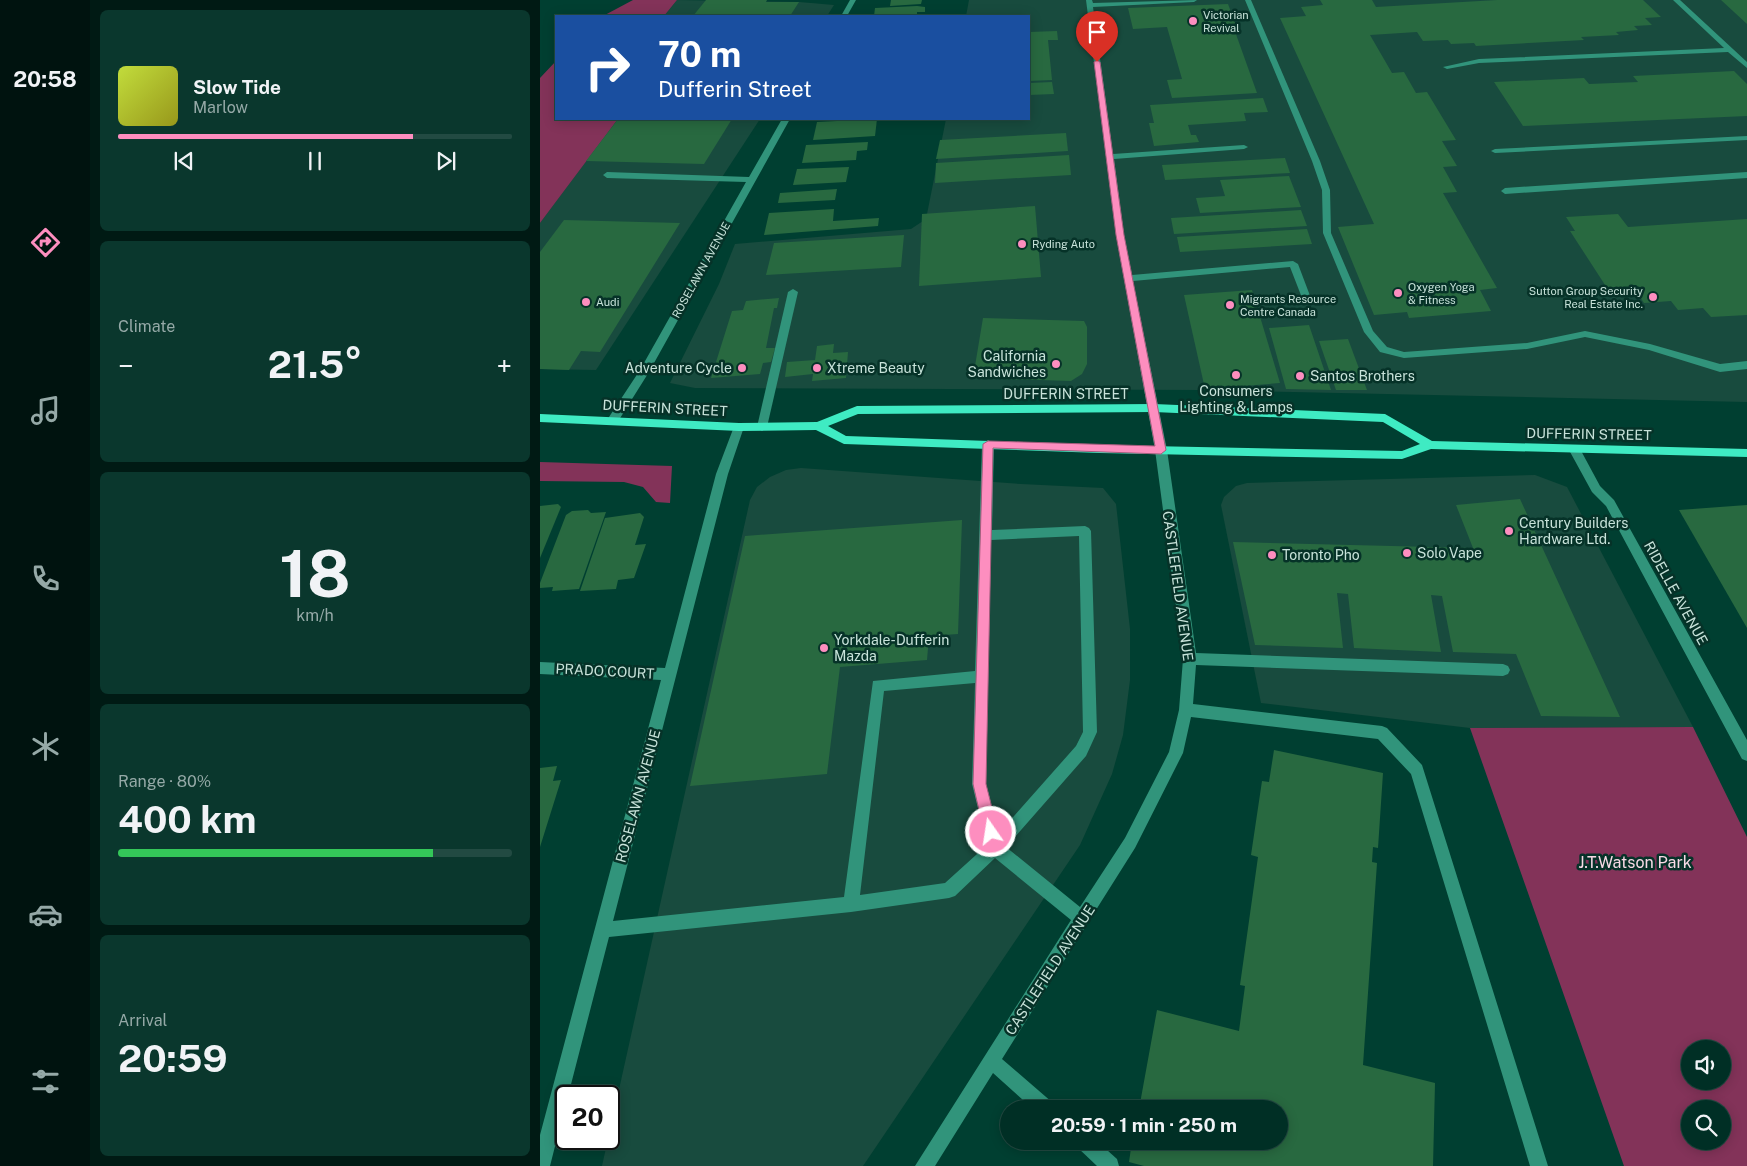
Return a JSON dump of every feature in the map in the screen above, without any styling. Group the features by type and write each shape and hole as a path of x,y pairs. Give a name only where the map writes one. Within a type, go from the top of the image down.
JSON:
{"main road":[{"name":"DUFFERIN STREET","path":"540,418 762,427 818,426 857,410 1154,408 1385,418 1430,445"},
{"name":"DUFFERIN STREET","path":"818,426 844,440 1161,450 1402,455 1430,445 1747,453"}],"street":[{"path":"845,15 853,0"},
{"path":"1089,3 1194,0"},
{"path":"1248,0 1316,161 1326,190 1327,233 1369,332 1384,350 1404,355 1527,346 1586,334 1650,347 1720,368 1747,366"},
{"path":"1676,0 1747,66"},
{"name":"CASTLEFIELD AVENUE","path":"924,1166 1130,843 1176,754 1186,710 1190,659 1161,450 1120,235 1089,3"},
{"path":"1447,67 1478,61 1730,50"},
{"name":"ROSELAWN AVENUE","path":"613,420 644,372 785,120"},
{"path":"1495,150 1747,138"},
{"path":"1110,157 1244,147"},
{"path":"607,175 752,180"},
{"path":"1505,191 1747,175"},
{"path":"1129,278 1293,264 1307,301"},
{"path":"762,427 793,292"},
{"name":"ROSELAWN AVENUE","path":"541,1166 722,474 739,427"},
{"path":"988,444 979,784 995,848 1082,919"},
{"name":"RIDELLE AVENUE","path":"1575,450 1596,489 1610,503 1747,754"},
{"path":"603,930 851,904 949,890 995,848 1081,751 1090,732 1086,560 1085,531 986,535"},
{"path":"1190,659 1503,670"},
{"name":"PRADO COURT","path":"540,668 670,674"},
{"path":"851,904 878,684 982,676"},
{"path":"1186,710 1382,733 1416,770 1539,1166"},
{"path":"992,1061 1037,1100"},
{"path":"1093,1150 1110,1166"}],"shaded area":[{"path":"677,0 799,2 834,5 828,15 665,15"},
{"path":"969,0 1747,0 1747,402 1204,390 695,388 670,383 719,284 735,244 911,229 926,219 946,120 1030,120 1030,15 966,15"},
{"path":"617,120 759,120 596,370 540,369 540,223"},
{"path":"801,468 1103,488 1116,504 1130,629 1130,680 1123,735 1112,774 1080,845 863,1166 602,1166 606,1150 620,1150 620,1085 750,500 757,487 770,477 786,470"},
{"path":"1535,475 1567,487 1693,727 1470,728 1261,703 1221,505 1224,497 1236,486 1247,483"}],"green space":[{"path":"633,0 677,0 665,15 605,15"},
{"path":"555,62 555,120 617,120 540,223 540,78"},
{"path":"540,462 672,466 670,503 656,502 643,487 624,482 540,481"},
{"name":"J.T.Watson Park","path":"1693,727 1747,837 1747,1166 1624,1166 1470,728"}],"building":[{"path":"706,0 799,2 791,15 694,15"},
{"path":"891,0 922,0 921,4 890,6"},
{"path":"1320,0 1372,0 1376,7 1497,0 1643,0 1661,17 1645,18 1652,25 1634,26 1638,30 1616,32 1619,35 1581,37 1584,40 1476,46 1474,43 1451,44 1448,40 1423,41 1417,32 1370,35 1392,73 1404,72 1416,93 1427,92 1456,140 1442,141 1457,166 1443,167 1457,192 1443,193 1497,288 1480,290 1491,311 1409,318 1407,312 1374,315 1338,227 1374,224 1280,18 1306,16 1301,7 1323,5"},
{"path":"1721,0 1747,0 1747,24"},
{"path":"1228,4 1237,28 1234,28 1257,93 1172,98 1167,80 1182,79 1167,27 1133,29 1128,8"},
{"path":"917,6 925,7 925,12 917,12 917,15 874,15 875,8"},
{"path":"1057,31 1058,40 1048,40 1052,80 1030,81 1030,32"},
{"path":"1734,71 1747,84 1747,116 1523,126 1494,82 1584,78 1589,84 1638,82 1633,76"},
{"path":"1052,82 1054,94 1030,95 1030,83"},
{"path":"1263,98 1268,112 1244,113 1246,121 1188,125 1191,135 1196,135 1199,142 1154,146 1149,123 1154,123 1150,105"},
{"path":"617,120 731,120 704,164 586,161"},
{"path":"877,120 875,136 813,140 817,122"},
{"path":"1066,133 1068,151 936,159 940,140"},
{"path":"868,142 867,150 857,151 856,160 802,163 806,145"},
{"path":"1069,155 1071,175 935,183 936,163"},
{"path":"1285,158 1290,173 1165,180 1162,165"},
{"path":"849,167 846,182 793,185 797,169"},
{"path":"1289,176 1301,207 1200,213 1196,198 1225,196 1220,180"},
{"path":"837,189 835,200 778,203 780,193"},
{"path":"1035,206 1041,277 919,286 922,214"},
{"path":"834,209 833,221 879,218 878,226 764,235 769,213"},
{"path":"1301,210 1307,226 1174,234 1171,218"},
{"path":"1618,214 1628,227 1747,219 1747,315 1711,317 1703,308 1678,310 1671,301 1644,303 1638,294 1625,295 1619,287 1607,288 1570,231 1575,231 1566,217"},
{"name":"Audi","path":"564,220 680,223 600,352 581,351 569,370 540,369 540,252"},
{"path":"1307,229 1312,244 1180,252 1177,237"},
{"path":"904,235 901,267 766,275 774,243"},
{"path":"1252,290 1280,383 1205,389 1184,295"},
{"path":"779,298 777,308 774,308 766,348 775,348 771,362 763,363 760,374 711,378 732,311 743,310 746,301"},
{"path":"983,318 1084,321 1087,327 1087,364 1082,374 1071,381 973,378"},
{"path":"1309,325 1331,390 1286,389 1269,328"},
{"path":"1348,339 1367,390 1336,390 1319,341"},
{"name":"Xtreme Beauty","path":"834,344 833,353 848,352 846,378 812,381 813,374 785,377 787,362 815,360 817,346"},
{"path":"1520,499 1620,717 1541,716 1516,654 1453,652 1442,596 1431,595 1441,652 1354,648 1348,594 1337,593 1343,648 1255,645 1233,542 1473,548 1456,505"},
{"path":"558,504 561,507 540,558 540,506"},
{"path":"1747,505 1747,628 1679,510"},
{"path":"588,510 591,513 606,512 579,589 552,591 553,587 540,588 540,583 566,515 572,511"},
{"path":"640,513 644,517 635,545 646,544 634,578 618,580 616,589 580,591 605,518"},
{"name":"Yorkdale-Dufferin Mazda","path":"962,520 958,634 929,636 927,660 840,667 827,774 690,786 745,536"},
{"path":"1274,750 1383,773 1378,848 1373,847 1372,862 1377,863 1363,1065 1435,1083 1433,1166 1144,1166 1129,1162 1131,1150 1288,1150 1288,1100 1141,1100 1157,1010 1239,1031 1245,986 1240,985 1258,857 1251,855 1262,781 1269,782"},
{"path":"557,766 553,781 561,780 540,847 540,768"}],"place":[{"name":"Victorian Revival","path":"1193,21"},
{"name":"Ryding Auto","path":"1022,244"},
{"name":"Oxygen Yoga & Fitness","path":"1398,293"},
{"name":"Sutton Group Security Real Estate Inc.","path":"1653,297"},
{"name":"Audi","path":"586,302"},
{"name":"Migrants Resource Centre Canada","path":"1230,305"},
{"name":"California Sandwiches","path":"1056,364"},
{"name":"Adventure Cycle","path":"742,368"},
{"name":"Xtreme Beauty","path":"817,368"},
{"name":"Consumers Lighting & Lamps","path":"1236,375"},
{"name":"Santos Brothers","path":"1300,376"},
{"name":"Century Builders Hardware Ltd.","path":"1509,531"},
{"name":"Solo Vape","path":"1407,553"},
{"name":"Toronto Pho","path":"1272,555"},
{"name":"Yorkdale-Dufferin Mazda","path":"824,648"}],"route":[{"path":"991,832 979,784 988,444 1161,450 1150,384 1120,235 1097,62"}]}
